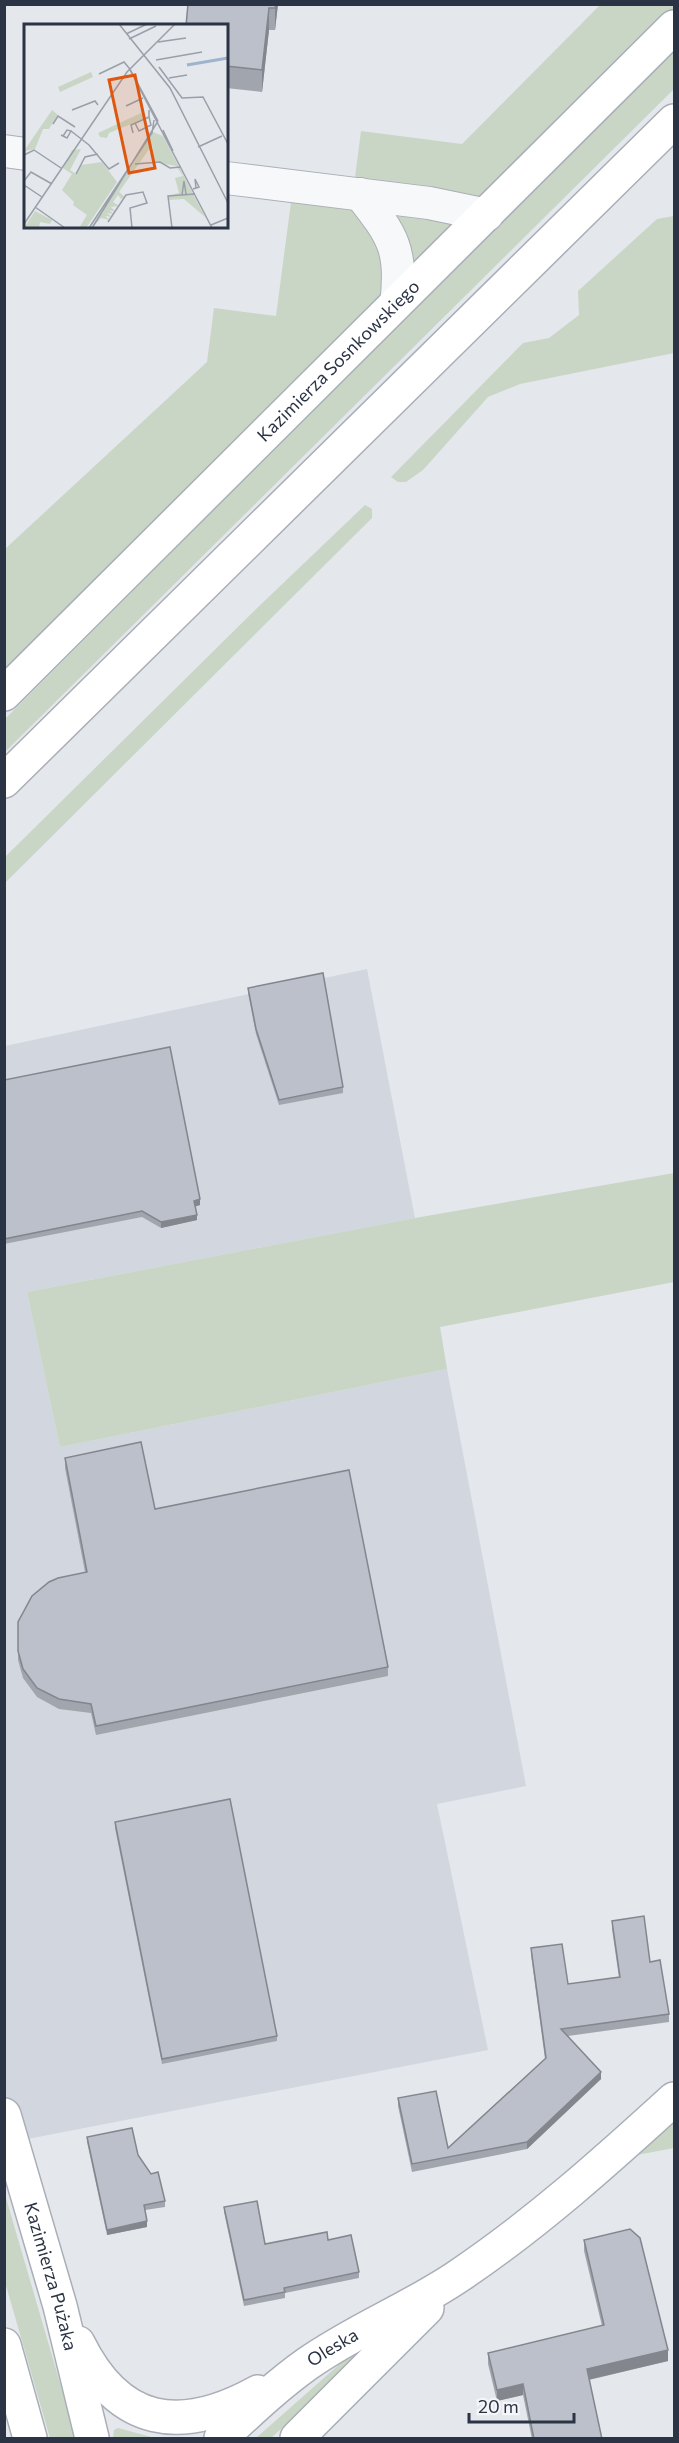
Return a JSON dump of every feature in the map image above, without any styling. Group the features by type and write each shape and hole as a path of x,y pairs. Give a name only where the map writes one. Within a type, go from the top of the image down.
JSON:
{"street":[{"name":"Kazimierza Sosnkowskiego","path":"4,694 675,27"},
{"path":"4,781 675,122"},
{"path":"4,151 24,154"},
{"path":"228,178 429,203 487,215"},
{"path":"360,194 380,220 392,240 398,257 399,276 396,304"},
{"name":"Oleska","path":"221,2439 256,2405 307,2364 458,2277 510,2240 614,2154 675,2099"},
{"name":"Kazimierza Pużaka","path":"4,2115 60,2306 92,2439"},
{"name":"Oleska","path":"297,2439 458,2277"},
{"path":"60,2306 87,2361 107,2387 130,2406 155,2416 177,2418 207,2414 234,2405 307,2364"},
{"path":"4,2345 30,2439"}],"shaded area":[{"path":"367,969 415,1218 27,1292 60,1447 447,1369 526,1786 437,1804 488,2050 12,2142 5,2115 5,1046"}],"green space":[{"path":"600,5 674,5 674,27 5,694 5,549 207,362 214,308 276,316 293,187 353,193 361,131 462,144"},
{"path":"674,50 674,89 5,752 5,719"},
{"path":"674,216 674,353 520,384 488,397 423,470 406,482 398,482 391,477 523,343 549,338 579,315 578,291 657,219"},
{"path":"365,505 372,509 372,518 5,883 5,857"},
{"path":"674,1173 674,1282 440,1327 447,1369 60,1447 27,1292 415,1218"},
{"path":"674,2099 674,2148 605,2161"},
{"path":"4,2191 76,2438 50,2438 5,2282"},
{"path":"360,2350 363,2354 358,2359 271,2438 256,2438 350,2355"},
{"path":"118,2428 155,2438 113,2438 114,2430"}],"building":[{"path":"188,4 276,4 275,8 269,8 262,70 228,66 228,24 186,24"},
{"path":"323,973 343,1087 279,1100 256,1029 248,988"},
{"path":"170,1047 200,1199 194,1201 197,1215 161,1222 142,1211 4,1239 4,1080"},
{"path":"141,1442 155,1509 349,1470 388,1667 96,1726 91,1704 59,1699 37,1688 23,1669 18,1651 18,1622 32,1596 49,1582 87,1572 65,1458"},
{"path":"230,1799 277,2036 162,2059 115,1822"},
{"path":"644,1916 650,1962 660,1960 669,2014 561,2029 601,2072 527,2142 412,2164 398,2098 436,2091 448,2148 546,2058 531,1948 562,1944 568,1984 620,1977 612,1921"},
{"path":"132,2128 138,2155 151,2174 158,2172 165,2201 144,2205 147,2221 107,2230 87,2137"},
{"path":"257,2201 265,2244 327,2232 328,2240 351,2235 359,2272 284,2288 285,2292 244,2300 224,2207"},
{"path":"630,2229 640,2238 668,2350 587,2369 602,2439 534,2439 523,2384 497,2390 488,2353 604,2325 584,2240"}]}
